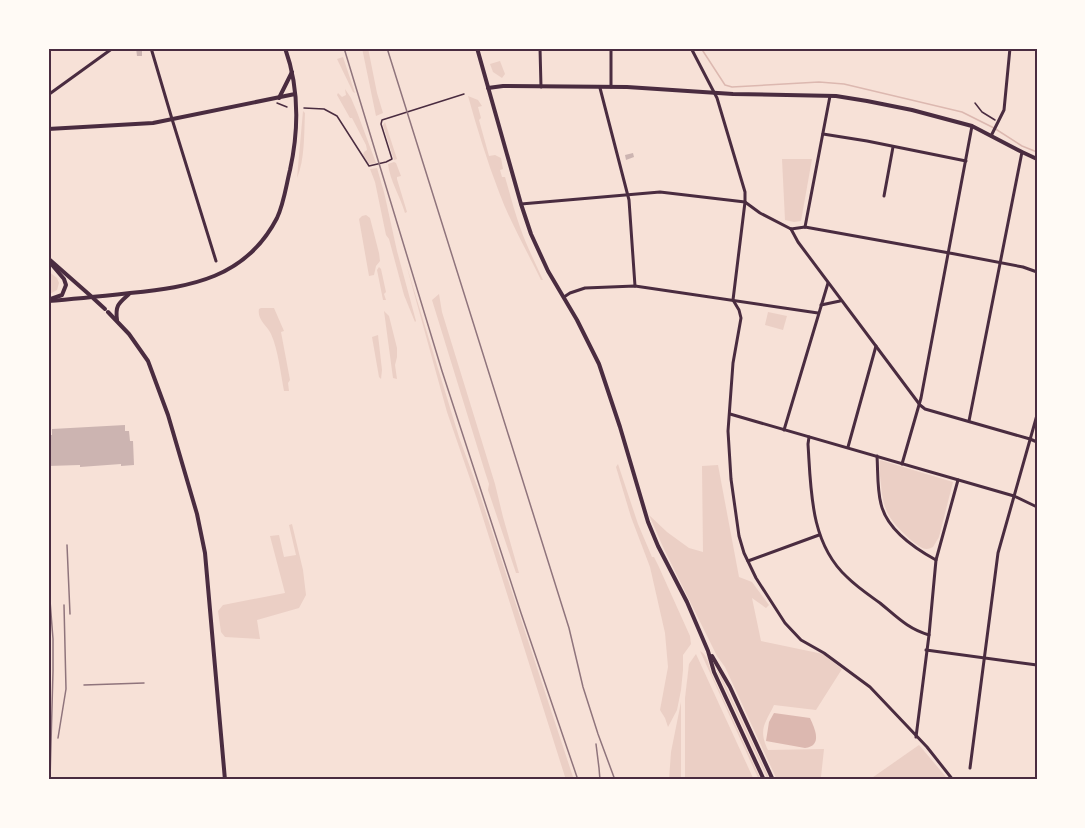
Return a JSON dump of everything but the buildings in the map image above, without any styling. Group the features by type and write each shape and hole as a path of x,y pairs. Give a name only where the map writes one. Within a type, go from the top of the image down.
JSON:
{"main road":[{"path":"48,300 129,294 182,287 205,281 238,264 260,243 276,219 282,205 293,156 296,123 295,94 292,71 285,48"},
{"path":"477,48 521,204 538,253 599,364 648,522 687,602 708,651 714,672 764,780"},
{"path":"279,101 292,71"},
{"path":"488,88 503,86 611,87 830,96 912,110 972,126 993,133 1037,159"},
{"path":"48,129 138,124 279,101 295,94"},
{"path":"48,259 117,320 139,347 148,361 168,415 197,514 205,553 225,780"},
{"path":"48,259 66,285 62,295 48,300"},
{"path":"117,320 115,311 117,305 129,294"},
{"path":"708,651 730,687 774,780"}],"street":[{"path":"48,95 113,48"},
{"path":"152,48 216,261"},
{"path":"540,48 541,87"},
{"path":"611,48 611,87"},
{"path":"691,48 714,92 743,186 745,202 734,300 741,318 733,363 728,431 731,479 739,536 756,578 785,623 801,640 824,653 870,687 927,747 953,780"},
{"path":"993,133 1004,110 1010,48"},
{"path":"600,87 630,200 636,286"},
{"path":"806,227 830,96"},
{"path":"902,464 920,405 972,126"},
{"path":"823,134 966,161"},
{"path":"884,195 893,147"},
{"path":"969,422 1022,152"},
{"path":"521,204 660,192 745,202 760,213 791,229 841,301 920,405 925,409 1037,442"},
{"path":"791,229 806,227 1023,267 1037,272"},
{"path":"784,429 828,283"},
{"path":"564,297 570,292 585,288 636,286 818,313"},
{"path":"821,305 841,301"},
{"path":"848,447 876,346"},
{"path":"730,414 1014,496 1037,507"},
{"path":"970,768 998,553 1037,415"},
{"path":"809,437 813,508 819,536 830,556 845,576 914,630 929,635"},
{"path":"877,456 880,501 886,518 908,541 936,560"},
{"path":"916,737 936,560 958,480"},
{"path":"748,561 819,536"},
{"path":"927,650 1037,665"}],"path":[{"path":"305,108 324,109 337,116 369,166 392,159 381,124 382,120 464,94"},
{"path":"279,101 287,107"},
{"path":"975,104 998,123"}],"shaded area":[{"path":"362,48 368,48 383,113 376,116"},
{"path":"343,57 355,93 337,59"},
{"path":"500,61 505,74 502,78 493,72 490,64"},
{"path":"345,89 357,112 376,163 369,164 363,155 367,150 366,145 337,95 338,93 342,97 346,95"},
{"path":"468,96 478,100 482,106 478,107 481,118 479,120 489,156 495,155 501,158 502,177 505,177 522,234 543,280 503,203"},
{"path":"303,111 305,113 304,146 297,178"},
{"path":"385,122 397,159 394,160 383,125"},
{"path":"782,159 812,159 801,221 785,220"},
{"path":"394,162 401,176 397,179 407,212 405,213 389,170 388,164"},
{"path":"377,168 415,322 404,295 386,235 370,169"},
{"path":"366,215 370,218 380,261 374,275 369,276 359,219"},
{"path":"406,264 459,437 574,780 566,780 447,412"},
{"path":"379,267 386,300 383,300 377,270"},
{"path":"48,271 57,278 59,283 57,290 48,295"},
{"path":"439,294 442,312 495,484 519,573 516,573 488,490 489,484 432,300"},
{"path":"261,308 274,308 284,331 281,332 290,380 289,391 284,391 273,340 259,316"},
{"path":"384,311 389,316 397,348 395,365 397,379 393,378"},
{"path":"768,312 787,316 783,330 765,325"},
{"path":"378,335 382,370 381,379 372,337"},
{"path":"880,460 953,482 939,537 933,547 924,549 917,545 889,516 882,494"},
{"path":"618,464 638,524 690,636 691,644 683,655 681,690 677,710 668,727 660,710 668,667 665,633 650,567 631,517 616,467"},
{"path":"718,465 739,577 752,582 769,605 766,608 752,598 761,641 823,654 842,669 816,710 774,705 764,727 765,743 768,750 824,749 821,777 835,780 777,780 725,667 717,656 649,515 689,548 703,552 702,466"},
{"path":"292,524 303,570 306,595 299,608 257,620 260,639 225,637 221,632 218,611 223,605 285,593 270,536 279,535 284,557 296,555 289,525"},
{"path":"700,651 707,658 712,675 761,780 759,780"},
{"path":"696,654 754,780 685,780 685,698 689,664"},
{"path":"716,669 721,676 770,780 768,780"},
{"path":"681,702 681,780 669,780 671,752"},
{"path":"774,713 810,718 816,736 814,744 805,748 766,741 769,722"},
{"path":"919,745 946,777 942,780 869,780"}],"waterway":[{"path":"701,48 725,85 732,87 819,82 844,84 962,112 1037,152"}],"railway":[{"path":"344,48 442,371 578,780"},
{"path":"387,48 569,628 583,687 615,780"},
{"path":"67,545 70,614"},
{"path":"48,575 53,639 50,780"},
{"path":"58,738 66,689 64,605"},
{"path":"84,685 144,683"},
{"path":"596,744 600,780"}]}
